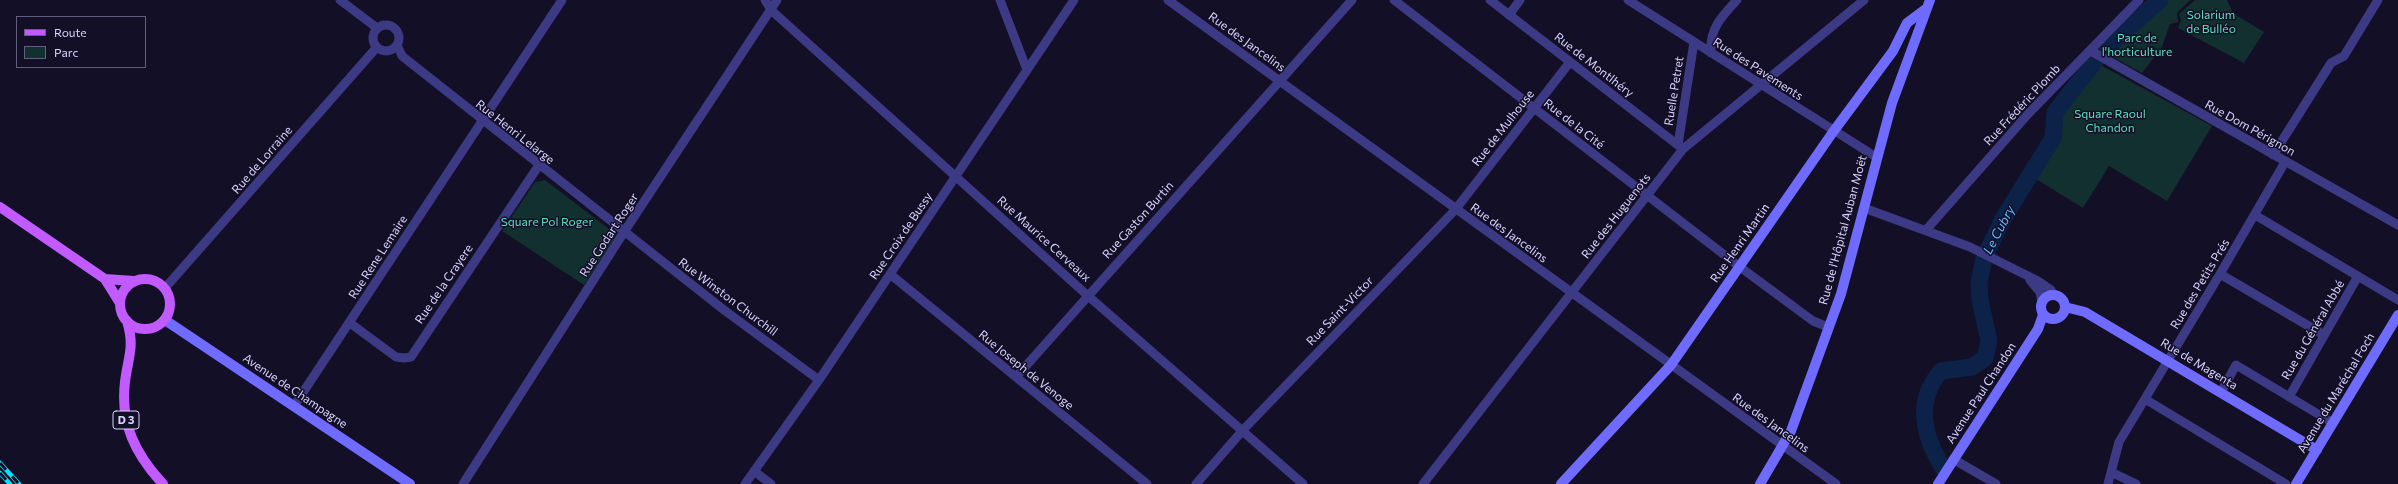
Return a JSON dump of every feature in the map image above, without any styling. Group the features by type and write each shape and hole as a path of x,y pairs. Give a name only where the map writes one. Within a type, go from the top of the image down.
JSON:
{"main road":[{"name":"Rue Henri Martin","path":"1561,484 1671,365 1833,132 1893,51 1907,22 1928,4"},
{"name":"Rue de l'Hôpital Auban Moët","path":"1760,484 1791,430 1841,294 1876,157 1892,103 1928,4"},
{"path":"0,207 105,279 120,303 123,316 127,321 137,328 150,329"},
{"path":"105,279 134,281 140,279 154,280 165,288 171,304 165,320 150,329 132,346"},
{"path":"120,303 124,290 134,281"},
{"path":"2053,295 2063,300 2065,312 2059,319 2050,320 2043,315 2041,308 2042,302 2047,297 2053,295"},
{"name":"Rue de Magenta","path":"2065,307 2085,312 2317,450"},
{"name":"Avenue Paul Chandon","path":"1938,484 2038,329 2043,315"},
{"name":"Avenue du Maréchal Foch","path":"2296,484 2398,315"},
{"name":"Avenue de Champagne","path":"165,320 410,484"},
{"name":"D 3","path":"127,321 132,346 124,399 127,429 142,460 163,484"}],"street":[{"path":"340,0 377,28"},
{"name":"Rue Rene Lemaire","path":"294,406 562,0"},
{"name":"Rue Maurice Cerveaux","path":"765,0 771,10 956,175 1087,295 1303,484"},
{"name":"Rue Godart Roger","path":"463,484 624,232 777,0"},
{"path":"1000,0 1027,70"},
{"name":"Rue Croix de Bussy","path":"745,484 818,380 1074,0"},
{"name":"Rue des Jancelins","path":"1168,0 1455,210 1836,484"},
{"name":"Rue Gaston Burtin","path":"1016,377 1087,295 1352,0"},
{"name":"Rue de la Cité","path":"1394,0 1740,267 1813,320 1828,328"},
{"name":"Rue de Montlhéry","path":"1490,0 1681,147"},
{"path":"1509,15 1520,0"},
{"name":"Rue des Pavements","path":"1628,0 1833,132 1876,157"},
{"path":"1711,53 1710,44 1715,25 1737,0"},
{"name":"Rue des Huguenots","path":"1423,484 1648,196 1681,147 1864,0"},
{"name":"Rue Frédéric Plomb","path":"1926,230 2028,114 2092,52 2139,0"},
{"path":"2273,155 2331,63 2344,56 2378,0"},
{"path":"389,25 396,29 399,37 397,45 390,50 377,47 373,36 377,28 389,25"},
{"name":"Ruelle Petret","path":"1681,147 1694,42"},
{"name":"Rue Henri Lelarge","path":"397,45 402,56 482,122 624,232"},
{"name":"Rue de Lorraine","path":"165,288 377,47"},
{"name":"Rue Dom Pérignon","path":"2092,52 2398,225"},
{"name":"Rue de Mulhouse","path":"1455,210 1570,62"},
{"name":"Rue des Petits Prés","path":"2108,484 2119,442 2255,215 2285,162"},
{"name":"Rue de la Crayere","path":"350,323 396,357 411,357 538,165"},
{"path":"1864,208 1926,230 1981,252 2044,285 2053,295"},
{"name":"Rue Saint-Victor","path":"1197,484 1242,430 1455,210"},
{"path":"2255,215 2398,300"},
{"name":"Rue Winston Churchill","path":"624,232 818,380"},
{"name":"Rue Joseph de Venoge","path":"890,274 1147,484"},
{"path":"2220,274 2324,335"},
{"name":"Rue du Général Abbé","path":"2289,397 2358,276"},
{"path":"2028,277 2040,292 2042,302"},
{"path":"2221,392 2236,365 2333,423"},
{"path":"2145,399 2286,484"},
{"path":"1953,459 1996,484"},
{"path":"754,471 771,484"},
{"path":"2111,472 2136,484"}],"green space":[{"name":"Parc de l'horticulture","path":"2155,0 2190,0 2177,13 2178,22 2170,24 2162,47 2142,73 2100,50"},
{"name":"Solarium de Bulléo","path":"2195,0 2227,0 2234,17 2236,15 2264,32 2244,63 2178,28 2181,20 2179,14"},
{"name":"Square Raoul Chandon","path":"2097,63 2212,126 2167,201 2109,166 2083,208 2036,179 2058,138 2058,114"},
{"name":"Square Pol Roger","path":"545,180 617,235 584,285 502,231 535,182"}],"waterway":[{"name":"Le Cubry","path":"1943,468 1936,456 1927,432 1925,420 1927,395 1941,371 1972,367 1985,358 1989,341 1980,300 1979,283 1984,258 2003,219 2053,138 2055,112 2104,50 2160,0"}],"railway":[{"path":"0,463 19,484"},
{"path":"0,473 10,484"}]}
